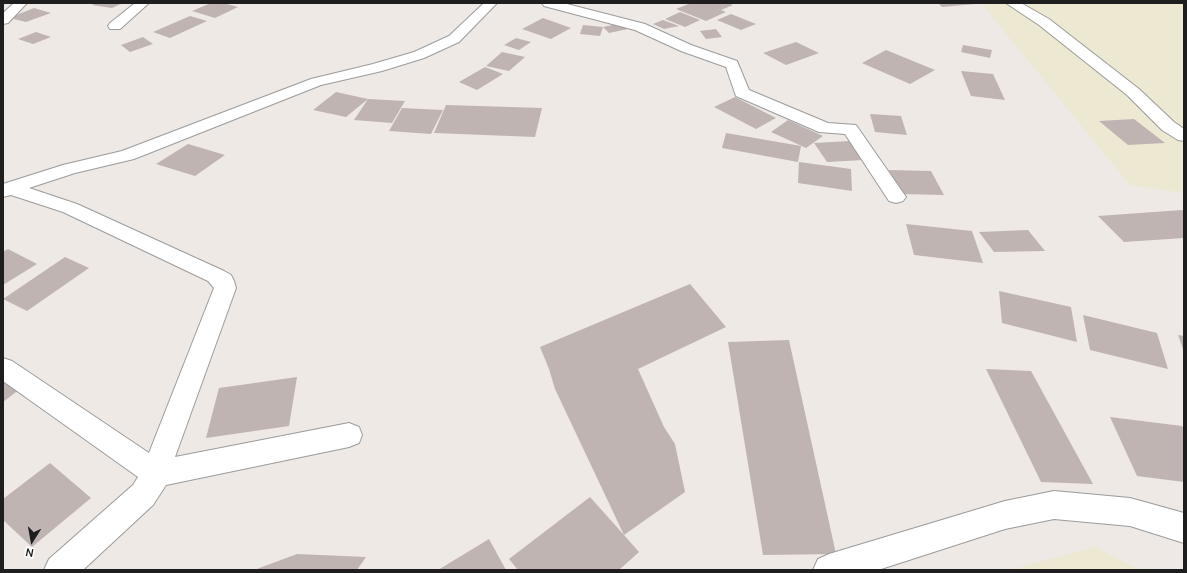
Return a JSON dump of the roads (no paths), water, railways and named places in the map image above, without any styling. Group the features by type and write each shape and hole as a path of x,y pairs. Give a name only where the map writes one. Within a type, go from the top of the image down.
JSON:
{"street":[{"path":"3,20 21,3"},
{"path":"115,26 144,3"},
{"path":"6,190 69,169 128,155 237,114 316,82 377,68 419,54 454,39 491,3"},
{"path":"548,3 640,27 686,48 732,64 742,93 824,128 850,128 896,197"},
{"path":"1012,3 1044,22 1133,92 1168,126 1184,136"},
{"path":"6,190 70,208 223,281 225,288 162,454 156,474 143,495 60,570"},
{"path":"3,368 156,474 349,435"},
{"path":"829,570 1005,515 1054,504 1130,512 1184,528"}]}
